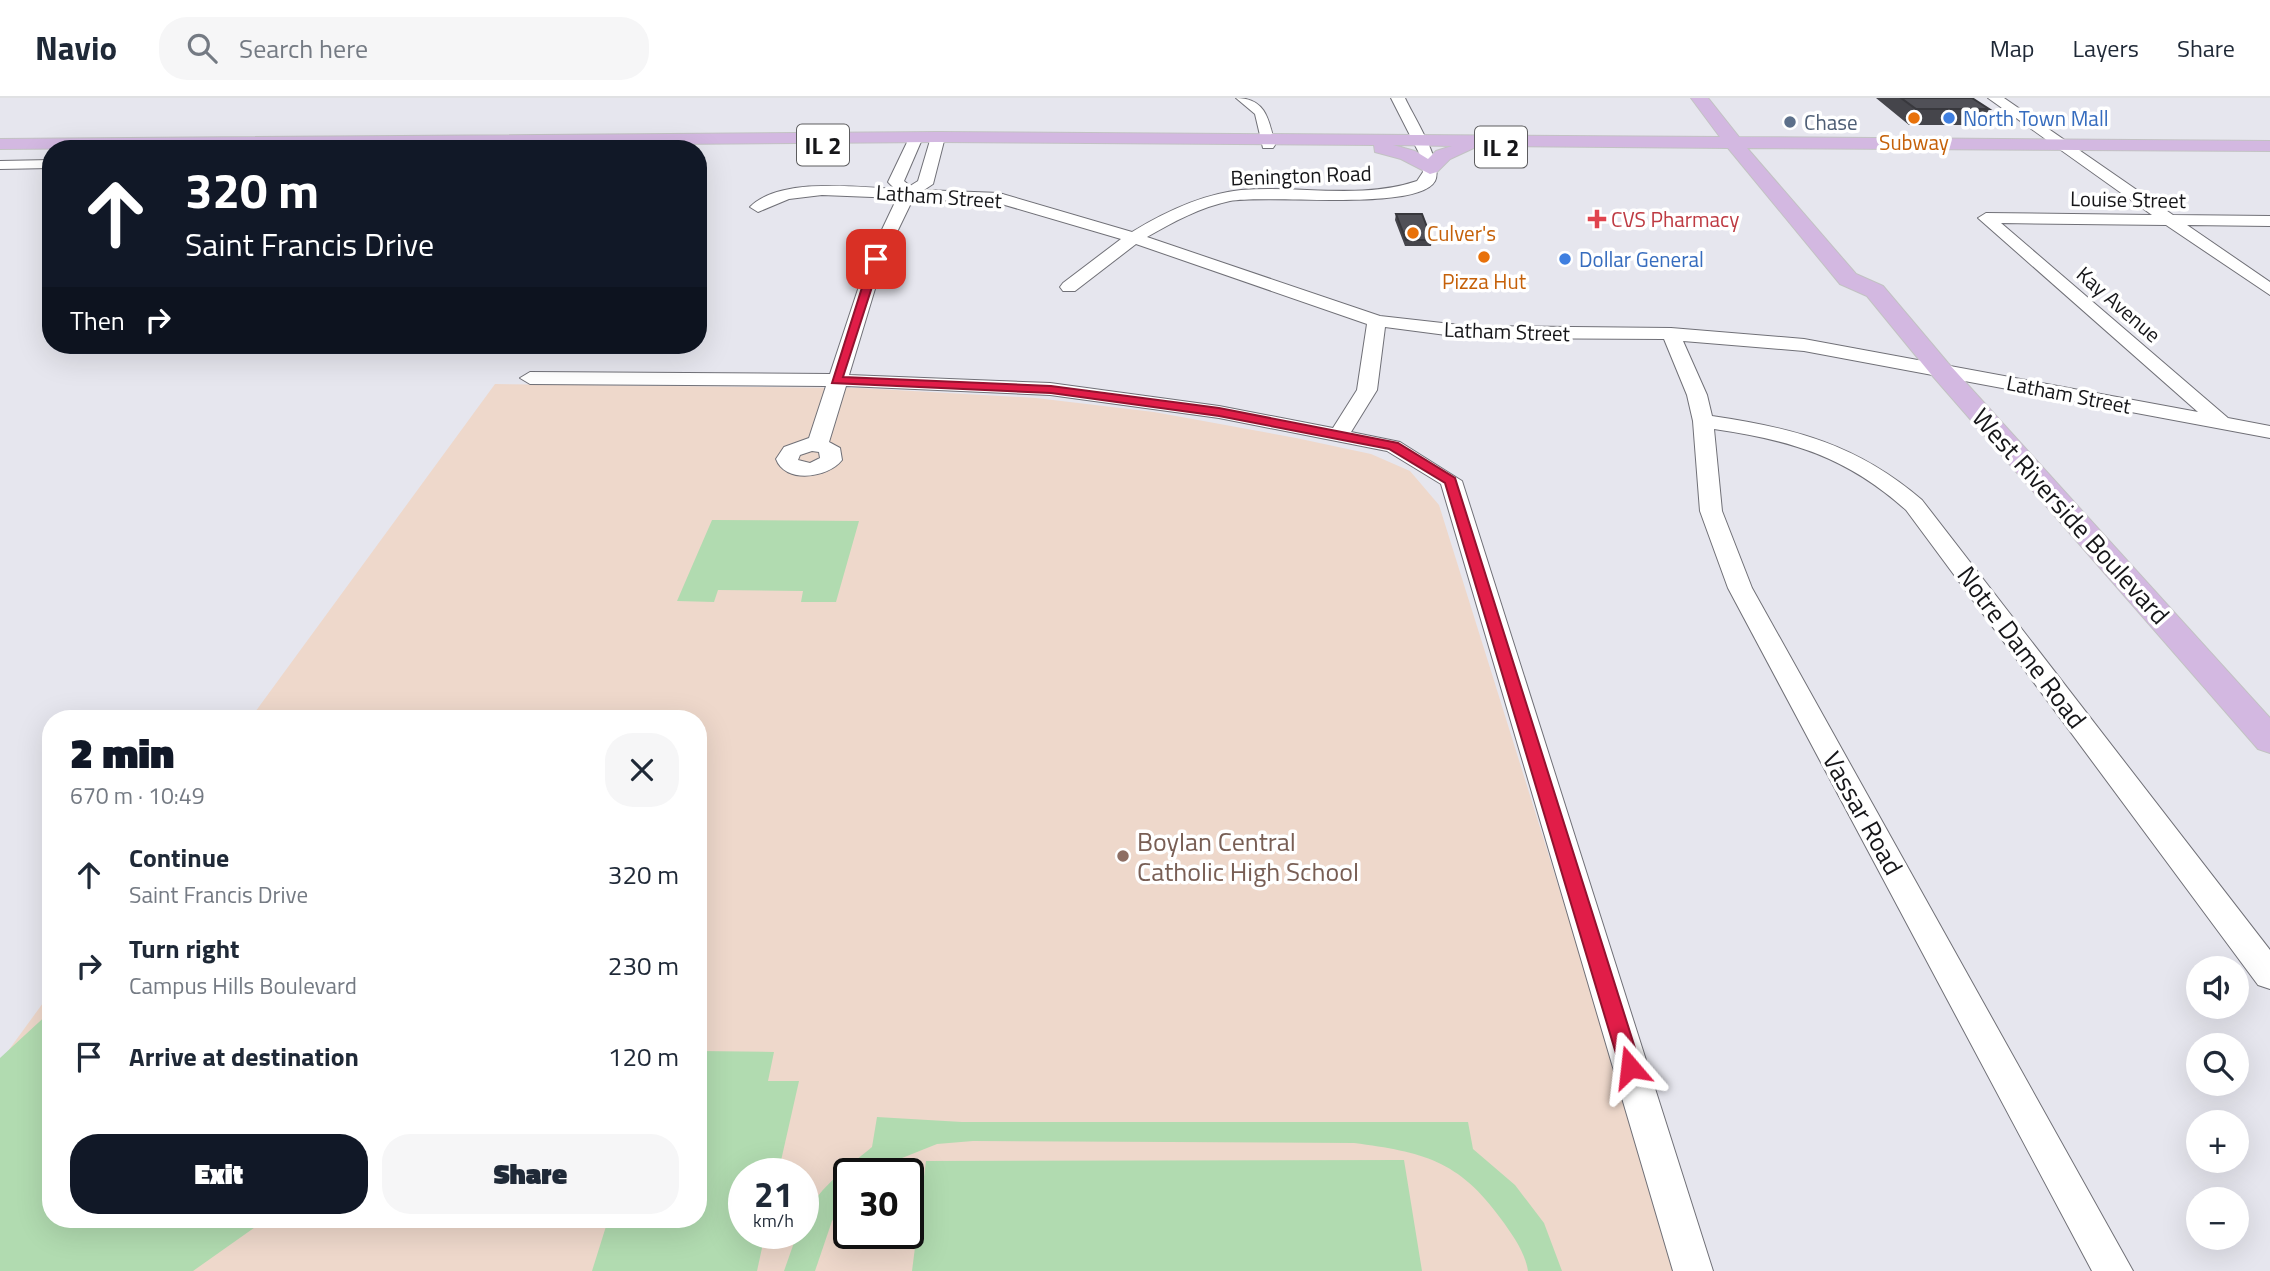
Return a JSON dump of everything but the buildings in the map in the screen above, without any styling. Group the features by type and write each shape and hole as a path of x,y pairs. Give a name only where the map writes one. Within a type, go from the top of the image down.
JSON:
{"main road":[{"name":"West Riverside Boulevard","path":"1699,98 1716,106 1748,141 1872,277 1875,291"},
{"path":"1681,144 1704,132 1716,106"},
{"name":"IL 2","path":"707,144 937,140 1681,144"},
{"name":"IL 2","path":"707,142 914,141"},
{"name":"IL 2","path":"1266,141 1358,145 1418,142 1469,146 1748,141 1830,146 2064,146 2182,150 2187,146 2270,146"},
{"name":"West Riverside Boulevard","path":"1748,141 1758,174 1848,279 1875,291 1939,368 2270,740"},
{"path":"1748,141 1830,146"},
{"name":"IL 2","path":"0,144 42,144"},
{"path":"1681,144 1723,158 1758,174"},
{"path":"1358,145 1408,155 1430,168 1443,155 1469,146"},
{"path":"1788,160 1830,146"},
{"path":"0,152 42,151"}],"street":[{"path":"1243,98 1261,113 1266,141"},
{"path":"1398,98 1430,168"},
{"path":"1995,98 2270,290"},
{"path":"818,444 876,259 908,192 925,184 937,140"},
{"path":"908,192 896,182 914,141"},
{"path":"0,164 42,164"},
{"name":"Benington Road","path":"1069,287 1088,268 1134,238 1206,203 1231,196 1385,193 1422,184 1427,181 1430,168"},
{"name":"Latham Street","path":"758,207 786,195 822,190 999,198 1134,238 1377,321 1469,332 1671,334 1804,345 1939,368 2270,432"},
{"name":"Louise Street","path":"1986,218 2270,221"},
{"name":"Kay Avenue","path":"1986,218 2222,423"},
{"path":"1339,434 1367,390 1377,321"},
{"name":"Vassar Road","path":"1671,334 1697,395 1703,421 1711,511 1740,588 2113,1271"},
{"path":"530,378 836,380 1051,389 1219,412 1393,446 1451,481 1693,1271"},
{"name":"Notre Dame Road","path":"1703,421 1761,429 1821,445 1874,471 1914,505 2270,975"}],"shaded area":[{"name":"Boylan Central Catholic High School","path":"495,384 860,388 1036,398 1154,412 1296,438 1371,454 1410,471 1439,505 1679,1271 0,1271 0,1062 42,1004 42,1228 707,1228 707,710 257,710"}],"green space":[{"path":"712,520 859,521 836,602 801,602 803,591 718,590 714,602 677,601"},
{"path":"42,1019 42,1228 254,1228 193,1271 0,1271 0,1058"},
{"path":"707,1051 774,1052 768,1081 799,1081 782,1158 728,1158 728,1249 762,1249 757,1271 592,1271 605,1228 707,1228"},
{"path":"877,1117 962,1122 1468,1122 1473,1149 1515,1185 1544,1223 1562,1271 1528,1271 1521,1250 1509,1231 1470,1184 1437,1162 1400,1150 1354,1143 973,1141 937,1144 902,1158 859,1158 872,1147"},
{"path":"1404,1160 1422,1271 912,1271 915,1249 924,1249 926,1161"},
{"path":"833,1180 833,1220 815,1271 784,1271 792,1249 819,1249 819,1195"}],"place":[{"name":"Subway","path":"1914,118"},
{"name":"North Town Mall","path":"1949,118"},
{"name":"Chase","path":"1790,122"},
{"name":"CVS Pharmacy","path":"1597,219"},
{"name":"Culver's","path":"1413,233"},
{"name":"Pizza Hut","path":"1484,257"},
{"name":"Dollar General","path":"1565,259"},
{"name":"Boylan Central Catholic High School","path":"1123,856"}],"route":[{"path":"876,259 836,380 1051,389 1219,412 1393,446 1451,481 1630,1067"}]}
